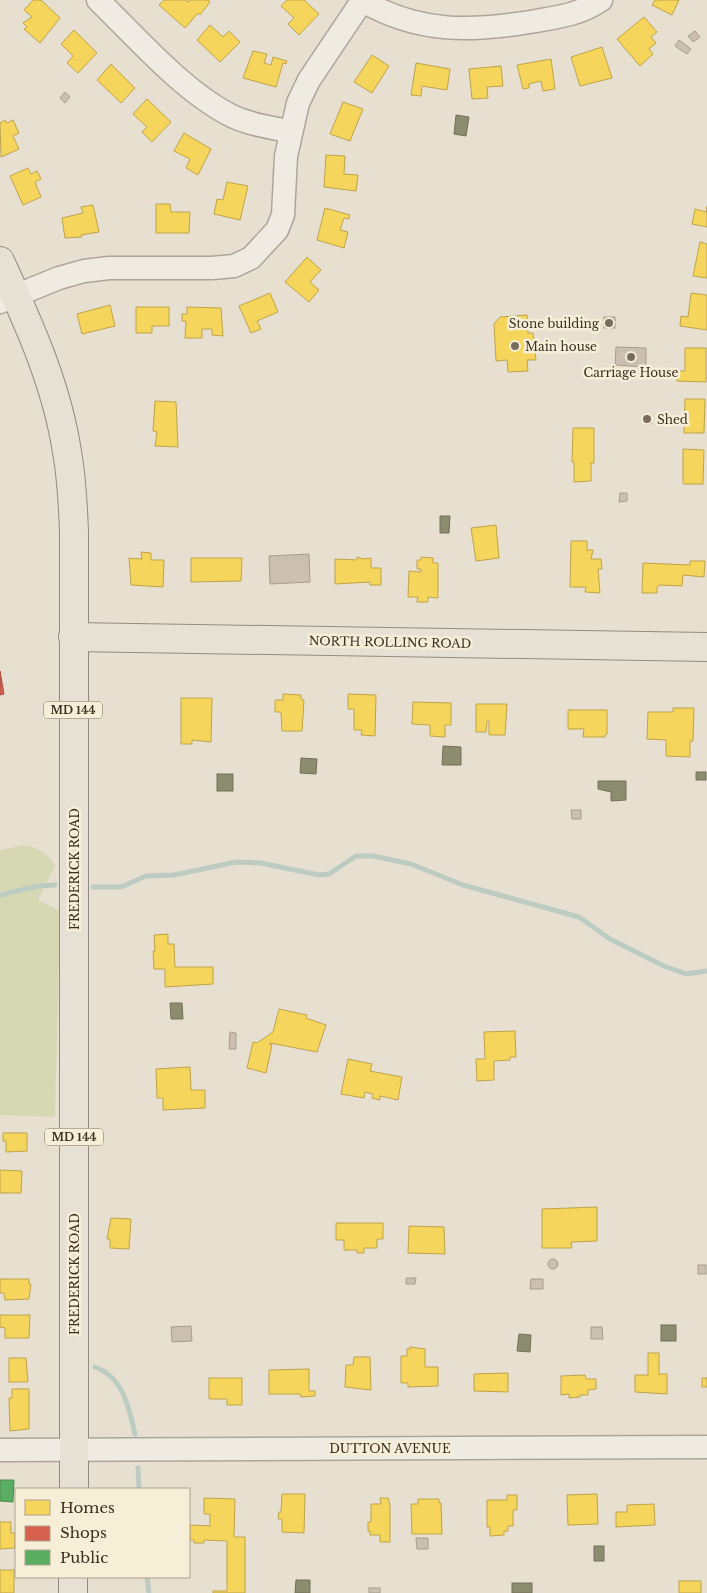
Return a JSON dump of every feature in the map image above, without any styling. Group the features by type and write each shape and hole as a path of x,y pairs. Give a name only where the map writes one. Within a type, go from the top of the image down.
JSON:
{"main road":[{"name":"FREDERICK ROAD","path":"0,261 8,299 50,381 67,452 74,532 74,1488"},
{"name":"NORTH ROLLING ROAD","path":"73,637 707,647"},
{"path":"73,1578 73,1593"}],"street":[{"path":"98,0 186,84 208,102 230,115 291,132"},
{"path":"8,299 59,278 84,271 109,268 212,268 234,266 251,258 277,230 283,215 291,132 298,103 309,80 362,0 392,16 418,24 483,29 570,15 601,0"},
{"name":"DUTTON AVENUE","path":"0,1450 707,1447"}],"green space":[{"path":"24,845 42,851 55,865 38,900 60,911 55,1117 0,1115 0,850"}],"building: Homes":[{"path":"33,0 41,0 60,18 40,43 24,29 27,27 23,23 32,17 24,10"},
{"path":"164,0 186,0 188,2 190,0 208,0 210,2 200,15 198,13 185,28 159,5"},
{"path":"287,0 304,0 319,14 299,35 288,24 294,18 281,6"},
{"path":"655,0 679,0 672,15 652,5"},
{"path":"644,17 657,32 651,37 656,43 649,49 653,54 640,66 617,39"},
{"path":"210,25 223,37 229,31 240,42 220,62 197,40"},
{"path":"74,30 97,53 78,73 67,63 73,56 61,44"},
{"path":"602,47 612,78 580,86 571,57"},
{"path":"253,51 267,54 264,63 271,65 273,57 287,61 286,64 283,63 276,87 243,78"},
{"path":"372,55 389,66 372,93 354,82"},
{"path":"551,59 555,89 543,91 541,81 529,84 529,88 523,89 517,65"},
{"path":"416,63 450,69 447,90 422,86 421,96 411,95"},
{"path":"111,64 135,88 121,103 97,80"},
{"path":"501,66 503,86 487,87 488,98 472,99 469,69"},
{"path":"147,99 171,122 152,142 142,132 147,127 133,114"},
{"path":"343,102 363,109 350,141 330,134"},
{"path":"5,120 7,123 13,120 19,133 13,136 19,149 1,157 0,123"},
{"path":"184,133 211,149 198,175 186,168 190,159 174,151"},
{"path":"326,155 345,156 344,174 358,175 356,191 324,187"},
{"path":"28,168 31,174 37,171 41,179 35,182 41,197 23,205 10,176"},
{"path":"227,182 248,186 240,220 214,214 217,199 223,200"},
{"path":"156,204 170,204 171,212 190,212 189,233 156,233"},
{"path":"93,205 99,232 81,235 82,237 65,238 62,218 83,213 81,207"},
{"path":"707,206 707,227 692,224 695,209 706,212"},
{"path":"325,208 350,215 349,219 344,218 340,230 348,232 344,248 317,240"},
{"path":"700,242 707,244 707,278 693,276"},
{"path":"307,257 321,270 310,282 319,290 309,302 285,282"},
{"path":"270,293 278,312 257,321 261,329 251,333 239,306"},
{"path":"691,293 707,295 707,330 680,326 681,316 688,317"},
{"path":"110,305 115,326 82,334 77,314"},
{"path":"136,307 169,307 169,326 152,326 152,333 136,333"},
{"path":"187,307 221,308 223,336 212,335 212,329 202,329 202,338 185,338 186,321 182,321 182,314 187,314"},
{"name":"Main house","path":"527,315 528,333 533,333 536,360 527,360 528,371 508,372 507,360 496,361 494,324 500,317"},
{"path":"685,348 706,348 706,382 677,381 678,371 685,371"},
{"path":"685,399 705,399 704,433 684,433"},
{"path":"155,401 176,402 178,447 155,446 157,432 153,431"},
{"path":"573,428 594,428 594,463 591,463 591,481 574,482 574,462 572,462"},
{"path":"683,449 704,450 703,484 683,484"},
{"path":"496,525 499,558 476,561 471,528"},
{"path":"571,541 587,541 587,550 593,550 591,559 601,559 602,569 598,569 600,593 585,592 586,587 570,587"},
{"path":"141,552 151,553 151,560 164,560 163,587 131,585 129,558 142,559"},
{"path":"357,557 363,559 371,558 371,568 381,568 381,585 370,585 370,582 335,584 335,559 357,560"},
{"path":"421,557 433,558 433,563 438,563 438,598 428,597 428,602 417,602 418,597 408,597 409,571 421,572 421,569 417,569 417,560 421,560"},
{"path":"191,558 242,558 241,581 191,582"},
{"path":"690,561 705,561 704,577 683,575 682,586 660,585 657,587 657,593 642,593 643,563 690,565"},
{"path":"283,694 301,695 301,699 304,700 302,731 282,731 281,712 275,712 275,700 283,700"},
{"path":"348,694 376,695 375,736 361,735 362,730 354,730 354,709 348,709"},
{"path":"181,698 212,698 211,742 192,740 192,744 181,744"},
{"path":"413,702 451,703 451,725 445,725 445,737 430,736 430,725 412,724"},
{"path":"476,704 507,704 505,735 489,735 489,721 487,721 486,732 476,732"},
{"path":"673,708 694,708 693,741 690,741 690,757 666,756 666,740 647,739 648,712 673,712"},
{"path":"568,710 607,710 607,734 605,737 583,737 584,729 568,729"},
{"path":"168,934 168,944 174,944 175,967 213,967 213,984 165,987 165,969 154,969 153,951 155,951 154,935"},
{"path":"279,1009 307,1015 306,1018 326,1025 317,1052 270,1043 272,1045 266,1073 247,1068 253,1042 257,1043 273,1032"},
{"path":"515,1031 516,1057 510,1057 510,1060 494,1061 494,1080 477,1081 476,1059 485,1059 484,1032"},
{"path":"348,1059 372,1064 370,1071 402,1077 398,1100 380,1096 380,1100 372,1098 373,1094 365,1092 364,1098 341,1094"},
{"path":"190,1067 191,1090 205,1090 205,1108 163,1110 163,1098 157,1098 156,1069"},
{"path":"3,1133 27,1133 27,1151 6,1152 6,1141 3,1141"},
{"path":"0,1170 22,1171 21,1193 0,1193"},
{"path":"597,1207 597,1241 571,1242 572,1248 542,1248 542,1209"},
{"path":"111,1218 131,1219 129,1249 110,1248 110,1239 107,1239"},
{"path":"336,1223 383,1223 383,1239 377,1239 377,1248 364,1248 364,1253 357,1253 357,1250 344,1250 344,1240 336,1240"},
{"path":"409,1226 444,1227 445,1254 408,1253"},
{"path":"0,1279 29,1279 29,1284 31,1284 29,1299 5,1300 4,1293 0,1293"},
{"path":"0,1315 30,1315 29,1338 5,1338 5,1328 0,1327"},
{"path":"410,1347 425,1349 425,1367 438,1367 438,1386 408,1387 408,1383 401,1383 401,1356 407,1356 407,1349 410,1349"},
{"path":"648,1353 659,1353 659,1374 667,1374 667,1394 635,1392 635,1375 648,1375"},
{"path":"354,1357 370,1357 371,1390 345,1387 346,1365 353,1365"},
{"path":"9,1358 26,1358 28,1382 9,1382"},
{"path":"309,1369 309,1391 315,1391 315,1396 301,1397 300,1394 269,1394 269,1370"},
{"path":"508,1373 508,1392 474,1391 474,1374"},
{"path":"585,1375 586,1379 596,1379 596,1389 588,1390 588,1395 580,1395 580,1397 569,1398 569,1394 561,1395 561,1376"},
{"path":"209,1378 242,1378 242,1405 227,1405 227,1399 209,1399"},
{"path":"702,1378 707,1378 707,1387 702,1387"},
{"path":"12,1389 29,1389 29,1429 10,1431 9,1398 12,1398"},
{"path":"282,1494 305,1494 304,1533 282,1532 282,1519 278,1519 279,1512 281,1512"},
{"path":"597,1494 598,1524 568,1525 567,1495"},
{"path":"507,1495 517,1495 517,1510 513,1510 513,1526 508,1526 508,1531 504,1531 504,1535 490,1536 490,1527 487,1527 487,1500 507,1500"},
{"path":"204,1498 235,1499 234,1537 245,1537 245,1593 213,1593 213,1591 227,1591 227,1541 204,1540 204,1543 194,1543 194,1540 190,1540 190,1525 210,1526 210,1514 204,1514"},
{"path":"380,1498 388,1498 390,1505 390,1542 380,1542 380,1535 370,1535 370,1531 368,1531 368,1522 371,1522 371,1504 381,1504"},
{"path":"418,1499 439,1499 439,1503 441,1503 442,1534 412,1534 411,1504 418,1504"},
{"path":"654,1504 655,1525 616,1527 616,1512 627,1512 627,1505"},
{"path":"0,1522 11,1522 11,1533 15,1533 15,1548 0,1549"},
{"path":"0,1570 14,1570 14,1593 0,1593"},
{"path":"679,1581 701,1581 701,1593 679,1593"}],"building: Shops":[{"path":"0,671 4,694 0,695"}],"building: Public":[{"path":"0,1480 14,1480 13,1502 0,1501"}],"building: Industry":[{"path":"456,115 469,117 466,136 454,134"},
{"path":"440,516 450,516 449,533 440,533"},
{"path":"443,746 461,747 461,765 442,765"},
{"path":"301,758 317,759 316,774 300,773"},
{"path":"696,772 706,772 706,780 696,780"},
{"path":"217,774 233,774 233,791 217,791"},
{"path":"598,781 626,781 626,800 611,801 611,792 598,789"},
{"path":"170,1003 182,1003 183,1019 171,1019"},
{"path":"661,1325 676,1325 676,1341 661,1341"},
{"path":"519,1334 531,1335 530,1352 517,1351"},
{"path":"594,1546 604,1546 604,1561 594,1561"},
{"path":"296,1580 310,1580 310,1593 295,1593"},
{"path":"512,1583 532,1583 532,1593 512,1593"}],"building: Other":[{"path":"695,31 700,37 693,42 688,36"},
{"path":"679,40 691,49 687,54 675,46"},
{"path":"65,92 70,97 65,103 60,98"},
{"name":"Stone building","path":"604,317 615,317 615,328 604,328"},
{"name":"Carriage House","path":"616,347 646,348 646,367 615,365"},
{"name":"Shed","path":"644,415 651,415 651,424 644,423"},
{"path":"620,493 627,493 627,501 619,502"},
{"path":"309,554 310,582 270,584 269,556"},
{"path":"571,810 581,810 581,819 572,819"},
{"path":"230,1032 236,1033 236,1049 229,1049"},
{"path":"553,1259 558,1264 553,1269 548,1264"},
{"path":"698,1265 706,1265 706,1274 698,1274"},
{"path":"406,1278 416,1278 415,1284 406,1284"},
{"path":"531,1279 543,1279 543,1289 530,1289"},
{"path":"191,1326 192,1341 172,1342 171,1327"},
{"path":"591,1327 602,1327 603,1339 591,1339"},
{"path":"416,1538 428,1538 428,1549 417,1549"},
{"path":"369,1588 380,1588 380,1593 369,1593"}],"waterway":[{"path":"93,887 121,887 146,876 174,875 236,862 261,863 319,875 329,874 356,856 373,856 411,864 463,885 579,917 610,939 664,966 686,974 707,971"},
{"path":"0,895 38,886 55,885"},
{"path":"95,1367 105,1372 118,1385 127,1404 135,1434"},
{"path":"138,1468 139,1488"},
{"path":"147,1578 149,1593"}],"place":[{"name":"Stone building","path":"609,323"},
{"name":"Main house","path":"515,346"},
{"name":"Carriage House","path":"631,357"},
{"name":"Shed","path":"647,419"}]}
